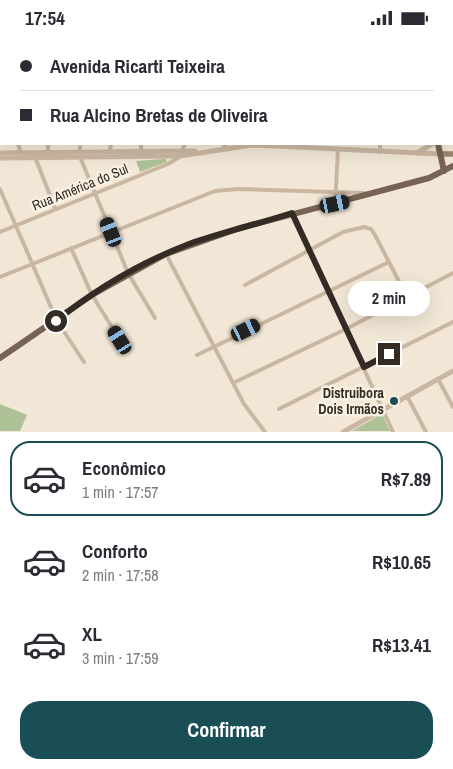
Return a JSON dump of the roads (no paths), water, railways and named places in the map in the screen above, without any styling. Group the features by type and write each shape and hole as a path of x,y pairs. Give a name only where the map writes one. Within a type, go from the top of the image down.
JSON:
{"main road":[{"path":"438,145 444,171"},
{"path":"440,155 453,154"},
{"path":"0,358 92,295 128,273 166,254 210,237 292,213 335,204 429,178 453,166"}],"street":[{"path":"18,145 21,153"},
{"path":"48,145 48,152"},
{"path":"80,145 80,154 94,192 128,273 154,318"},
{"path":"110,151 111,145"},
{"path":"141,145 141,151"},
{"path":"168,164 173,153 173,145"},
{"name":"Rua América do Sul","path":"0,232 94,192 168,164 180,153 184,145"},
{"path":"0,158 34,155 180,153 198,152 224,146 279,145 440,155"},
{"path":"380,145 380,152"},
{"path":"416,153 430,145"},
{"path":"335,204 338,150"},
{"path":"0,153 34,155 48,152 80,154 110,151 173,153"},
{"path":"34,155 55,208"},
{"path":"0,189 56,321 84,362"},
{"path":"0,277 215,191 238,189 335,194 377,193"},
{"path":"292,213 364,367 381,409 393,431"},
{"path":"245,285 354,228 371,229 407,297"},
{"path":"71,248 92,295 120,340"},
{"path":"166,254 249,412 265,431"},
{"path":"197,355 389,261"},
{"path":"233,383 346,329 453,273"},
{"path":"279,409 453,322"},
{"path":"343,431 453,371"},
{"path":"438,379 453,407"},
{"path":"407,396 426,431"}],"place":[{"name":"Distruibora Dois Irmãos","path":"394,401"}]}
